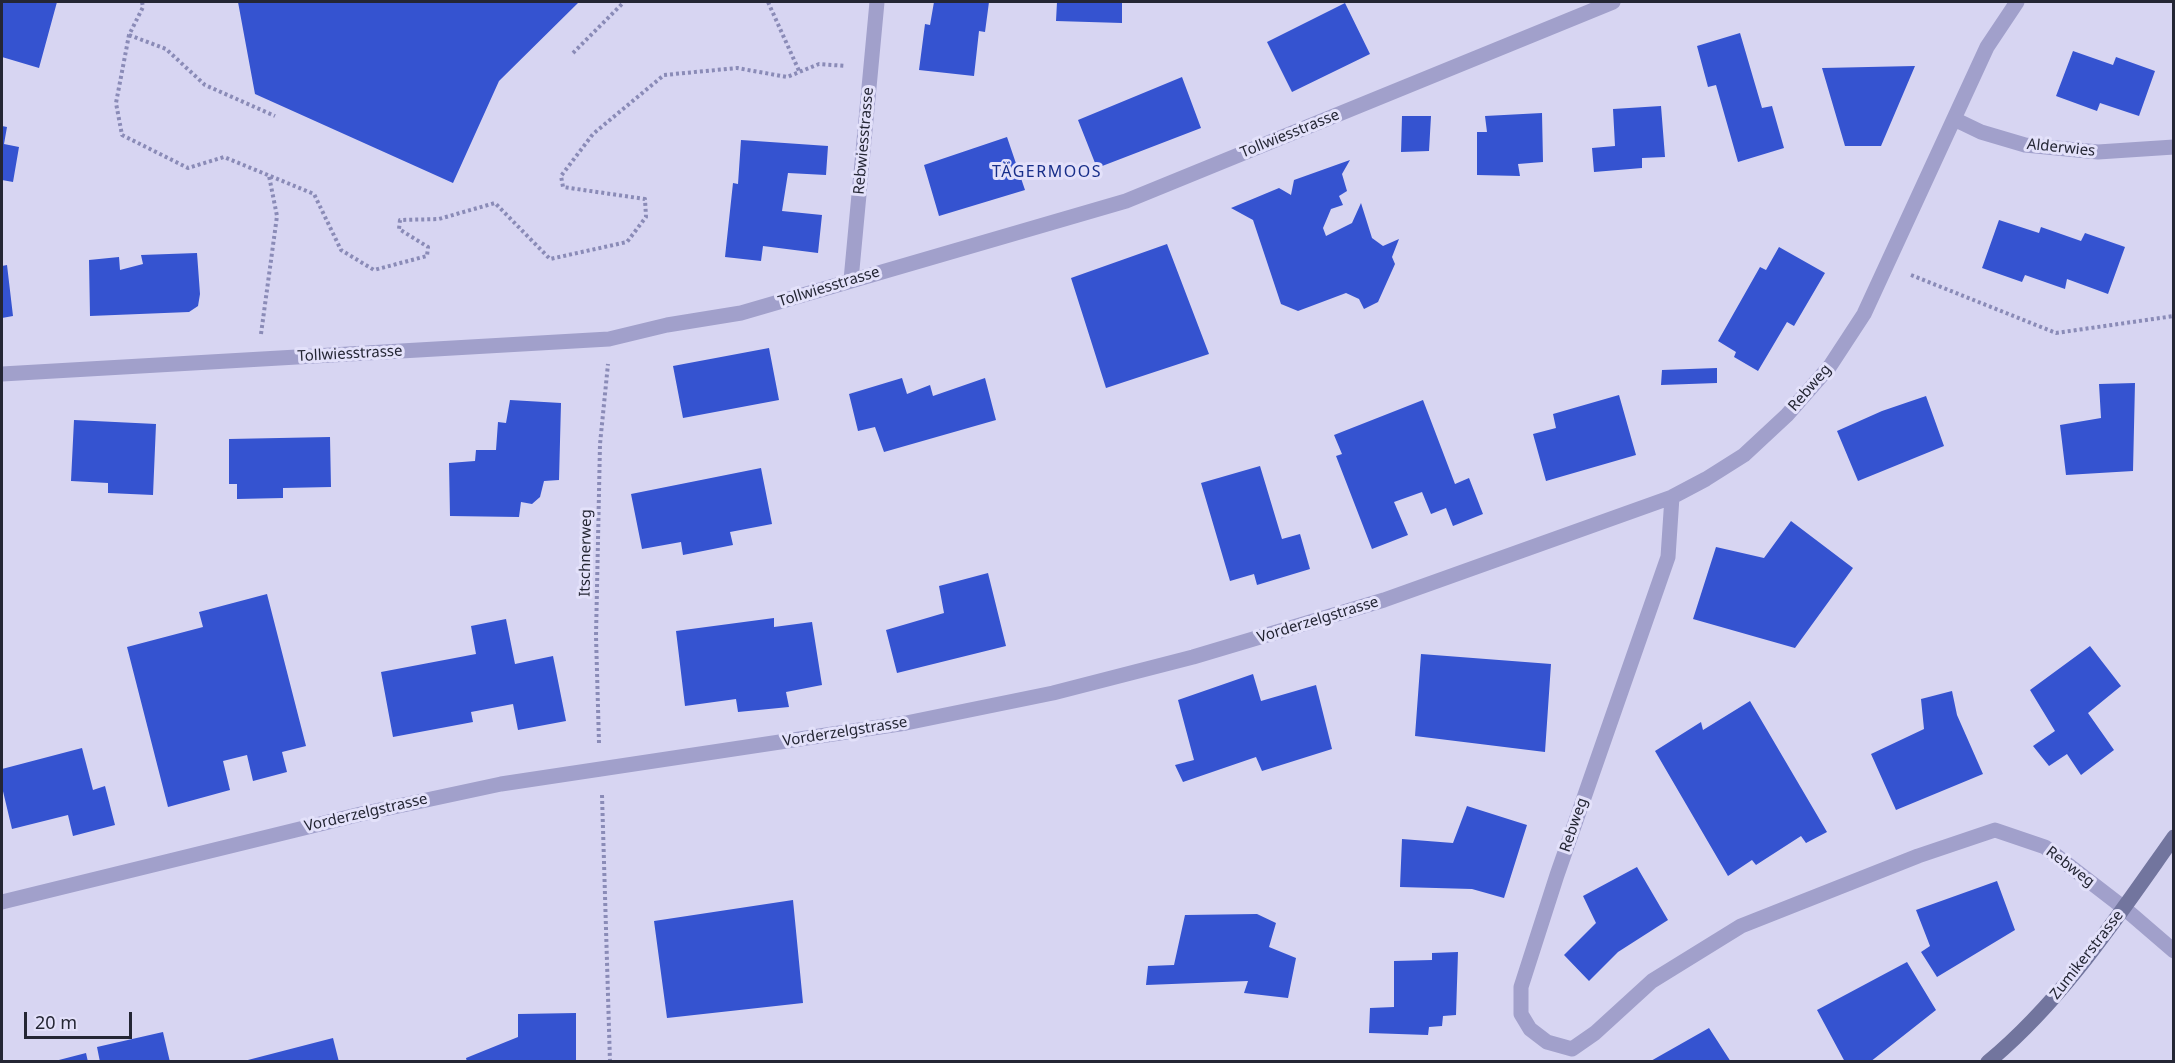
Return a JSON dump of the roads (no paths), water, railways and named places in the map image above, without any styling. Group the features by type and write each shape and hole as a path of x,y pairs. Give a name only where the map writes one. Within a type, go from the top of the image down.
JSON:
{"main road":[{"name":"Zumikerstrasse","path":"1988,1062 2030,1024 2086,958 2174,837"}],"street":[{"name":"Rebwiesstrasse","path":"851,280 877,2"},
{"name":"Tollwiesstrasse","path":"2,374 609,339 667,325 741,314 1126,201 1612,2"},
{"name":"Rebweg","path":"2017,2 1988,47 1864,314 1830,366 1787,415 1744,455 1706,480 1672,497 1668,557 1557,875 1521,987 1521,1014 1530,1029 1547,1042 1572,1049 1595,1033 1652,981 1741,926 1918,856 1995,830 2045,847 2124,908 2174,951"},
{"name":"Alderwies","path":"1954,119 1981,132 2025,145 2098,152 2174,147"},
{"name":"Vorderzelgstrasse","path":"2,902 361,813 501,784 906,723 1053,693 1194,657 1384,600 1672,497"}],"district":[{"name":"TÄGERMOOS","path":"1047,172"}]}
